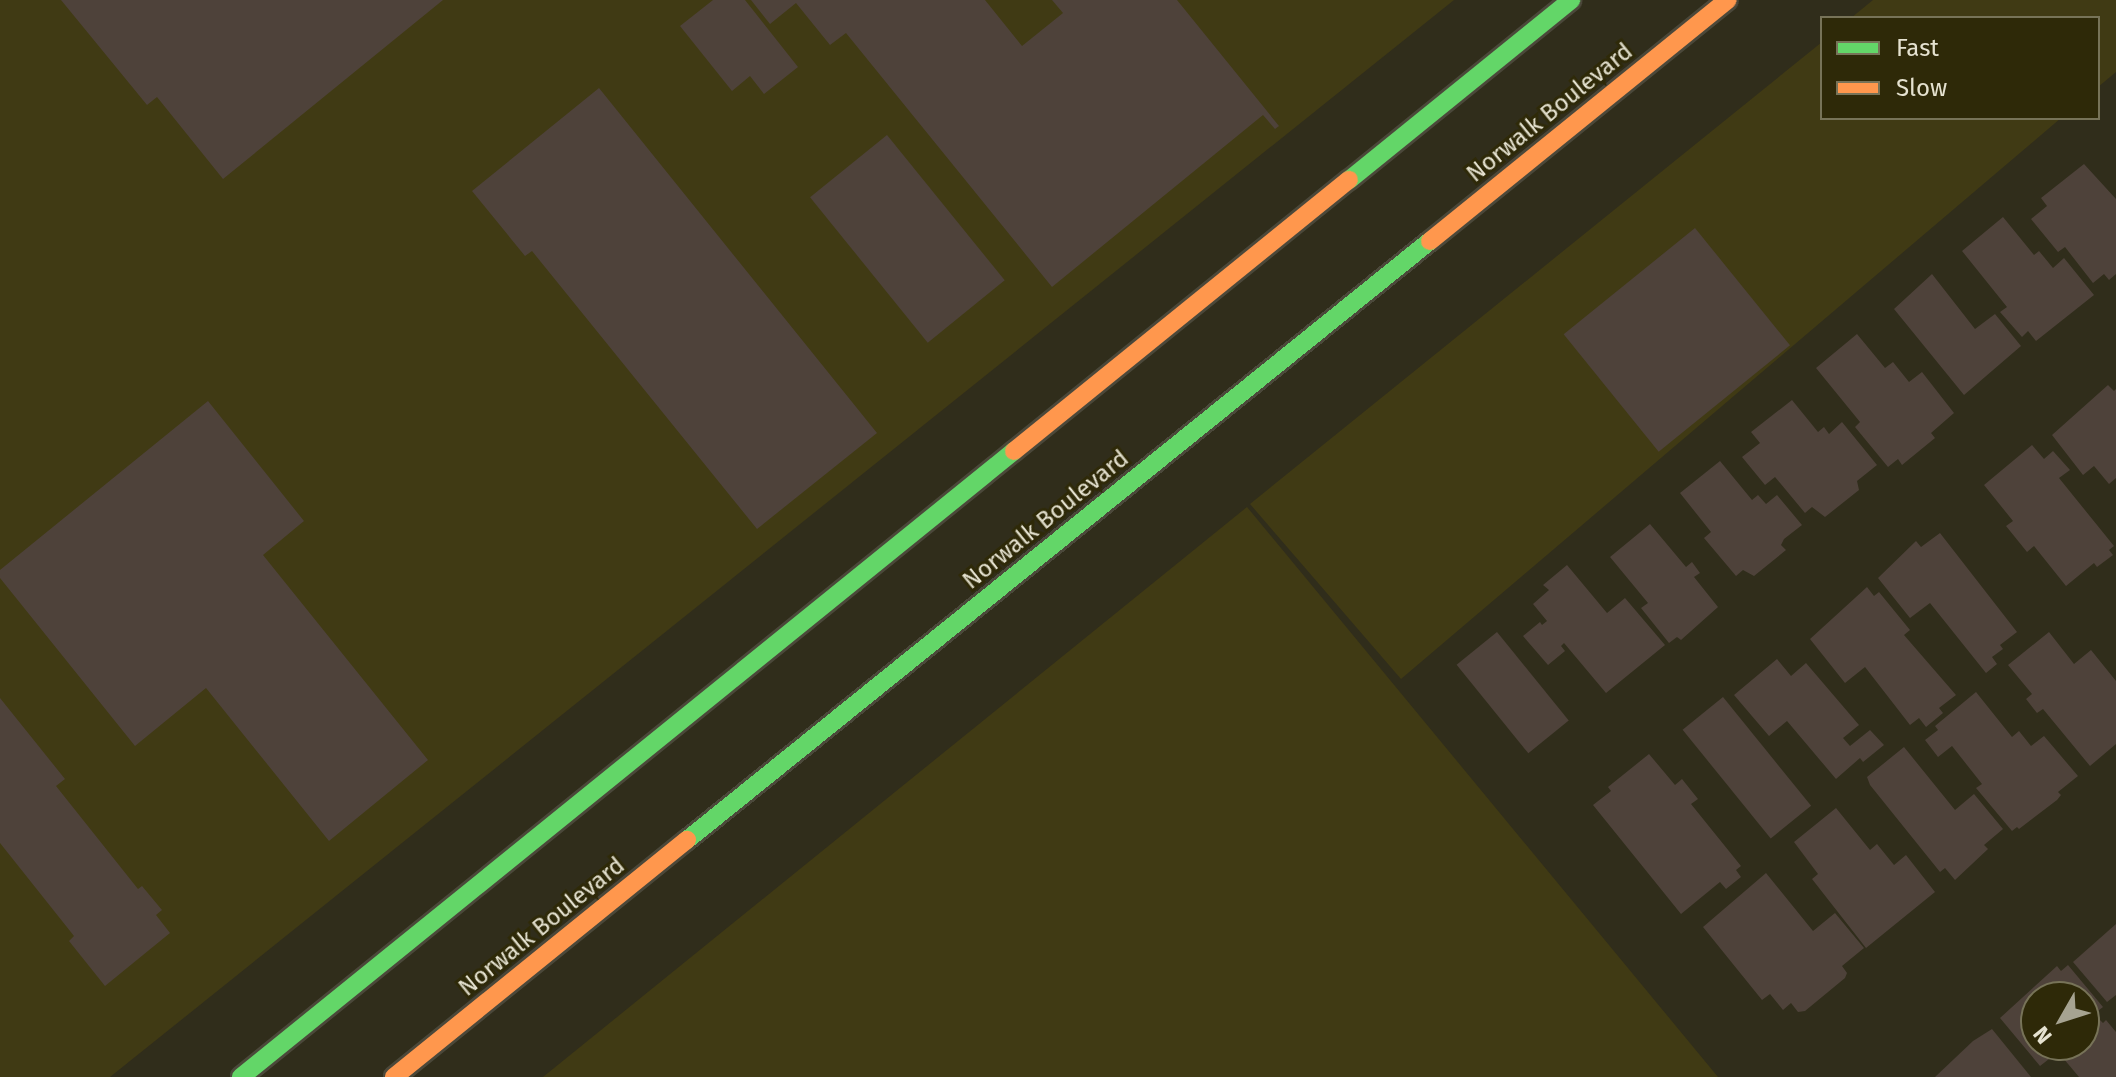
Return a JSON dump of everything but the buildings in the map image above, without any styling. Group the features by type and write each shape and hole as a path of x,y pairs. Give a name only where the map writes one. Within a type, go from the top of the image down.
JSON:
{"main road":[{"path":"241,1077 1571,0"},
{"name":"Norwalk Boulevard","path":"394,1077 1728,0"}],"shaded area":[{"path":"0,0 1454,0 110,1077 0,1077"},
{"path":"1873,0 2116,0 2116,72 2100,85 2100,16 1853,16"},
{"path":"1820,44 1820,120 2059,120 1401,679 1250,504"},
{"path":"1247,507 1718,1077 543,1077"}],"traffic: fast":[{"path":"1349,180 1571,0"},
{"path":"687,840 1430,241"},
{"path":"241,1077 1014,451"}],"traffic: slow":[{"path":"1430,241 1728,0"},
{"path":"1014,451 1349,180"},
{"path":"394,1077 687,840"}]}
